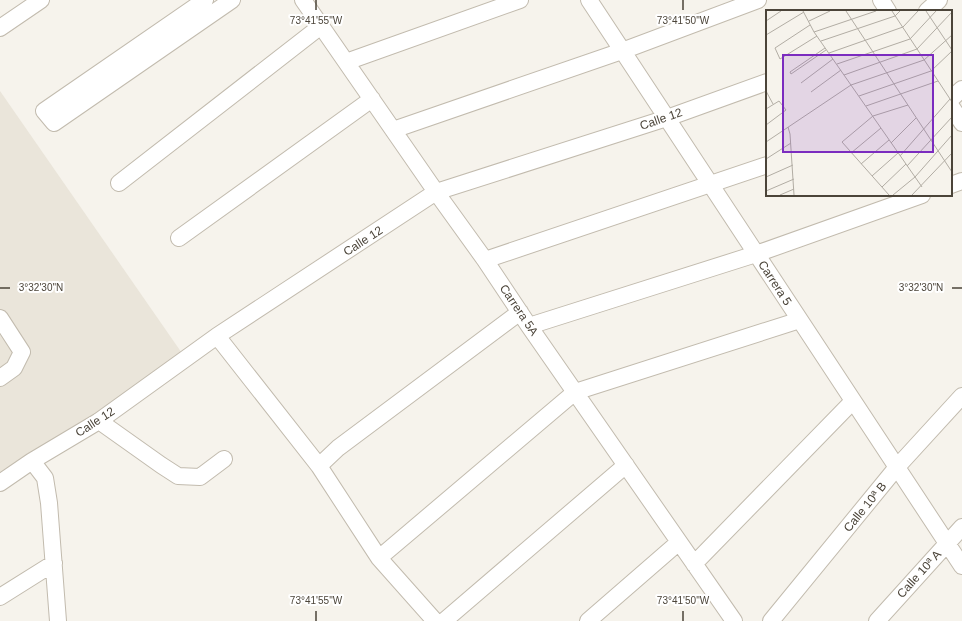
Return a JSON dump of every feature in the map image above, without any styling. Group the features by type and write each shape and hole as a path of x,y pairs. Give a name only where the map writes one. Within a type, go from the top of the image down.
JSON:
{"street":[{"path":"0,28 41,0"},
{"path":"205,0 44,111 54,123 232,0"},
{"name":"Carrera 5A","path":"303,0 485,260 529,326 734,621"},
{"path":"346,62 520,0"},
{"name":"Carrera 5","path":"589,0 962,566"},
{"path":"393,130 622,50 758,0"},
{"path":"881,0 887,10"},
{"path":"928,10 939,0"},
{"path":"119,183 321,26"},
{"name":"Calle 12","path":"0,483 32,461 99,420 217,336 436,192 666,118 766,82"},
{"path":"952,98 962,88"},
{"path":"179,238 372,99"},
{"path":"952,108 962,123"},
{"path":"485,260 766,165"},
{"path":"952,185 962,181"},
{"path":"529,326 756,254 919,196"},
{"path":"319,466 338,448 520,312"},
{"path":"0,318 22,352 14,368 0,378"},
{"path":"379,558 575,392 800,320"},
{"path":"217,336 319,466 379,558 435,621"},
{"name":"Calle 10ª B","path":"771,621 897,467 962,396"},
{"path":"694,564 853,401"},
{"path":"99,420 160,465 178,476 200,477 224,459"},
{"path":"32,461 44,478 49,503 58,621"},
{"path":"444,621 626,465"},
{"name":"Calle 10ª A","path":"877,621 962,527"},
{"path":"588,621 679,542"},
{"path":"0,598 54,563"}],"shaded area":[{"path":"0,91 186,359 0,482"}]}
